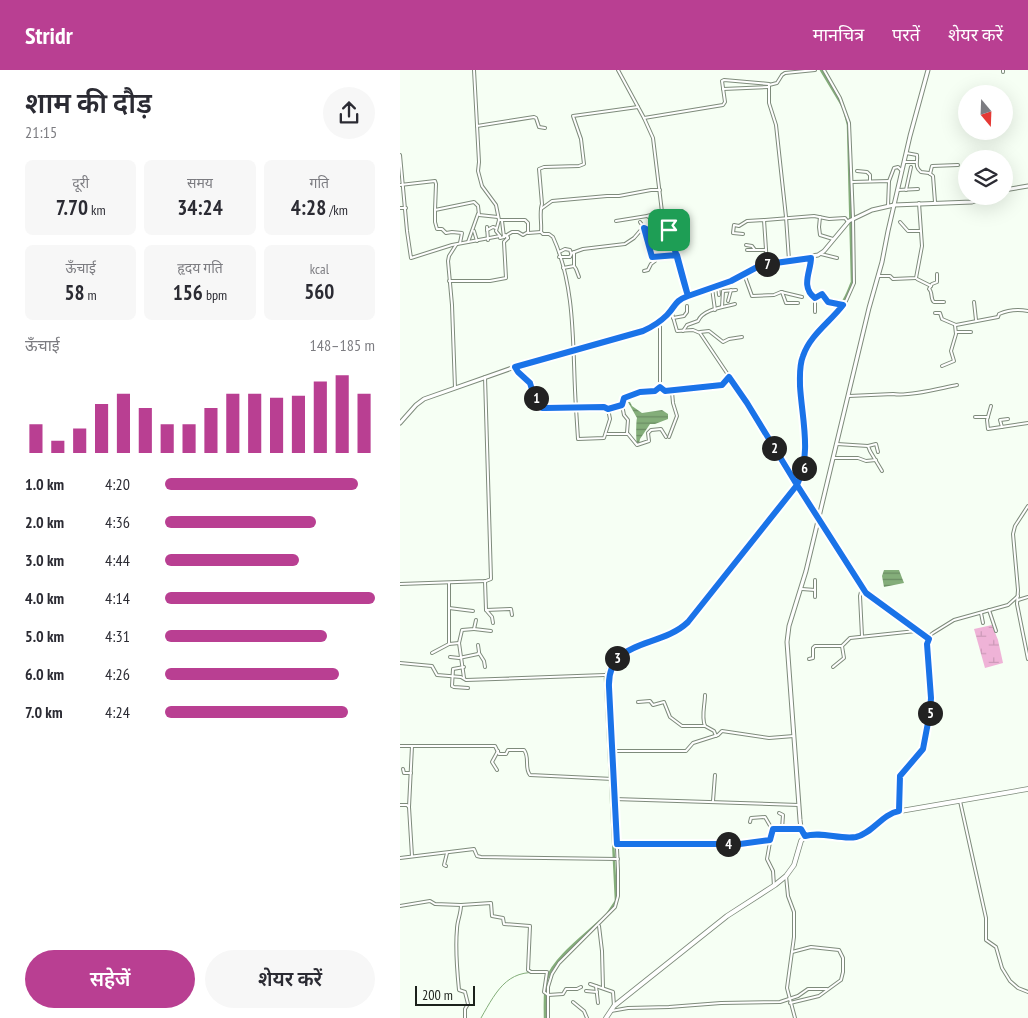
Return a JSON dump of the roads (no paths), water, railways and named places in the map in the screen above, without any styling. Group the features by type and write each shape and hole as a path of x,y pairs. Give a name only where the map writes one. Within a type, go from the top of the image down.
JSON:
{"main road":[{"path":"606,1018 614,1006 721,921 786,876 794,865 800,841 805,836 814,834 856,837 863,834 883,818 899,811 1028,789"}],"street":[{"path":"474,70 478,171 485,191 496,205 504,237"},
{"path":"618,70 653,138 663,214 688,296"},
{"path":"723,89 769,86 778,83 785,73 816,70"},
{"path":"546,993 558,965 610,914 618,902 609,679 613,664 626,651 668,636 683,627 797,484 804,465 805,444 800,376 802,357 812,340 843,305 854,284 848,119 840,98 824,70"},
{"path":"805,836 801,829 799,805 787,642 789,626 819,520 847,396 928,70"},
{"path":"643,117 723,105 725,102 722,81 724,80 769,86"},
{"path":"769,86 770,107 776,125 789,260"},
{"path":"541,232 542,219 540,210 542,204 539,169 544,167 582,166 584,164 574,115 638,107"},
{"path":"476,127 534,117 539,127 545,128"},
{"path":"906,153 917,155 916,166 920,172 934,177 935,202"},
{"path":"400,155 401,185 406,208 411,258 454,245 488,240 500,236"},
{"path":"904,162 916,162"},
{"path":"930,174 932,166 958,165"},
{"path":"888,206 889,181 894,168 898,167 902,171"},
{"path":"906,190 911,167"},
{"path":"857,171 867,172 870,175 870,180"},
{"path":"401,185 436,181 435,222 437,229 442,229 446,233 462,233 460,244"},
{"path":"851,182 889,181"},
{"path":"1013,188 1028,186"},
{"path":"898,190 918,189"},
{"path":"540,210 552,201 619,196 660,190"},
{"path":"400,423 419,402 515,367 643,331 660,322 678,301 688,296 724,284 756,267 789,260 811,258 821,254 851,220 872,210 894,205 958,202"},
{"path":"435,210 476,203 479,211 474,222 477,241"},
{"path":"916,278 922,246 919,203"},
{"path":"400,208 406,208"},
{"path":"616,221 682,212"},
{"path":"478,214 494,218 498,217"},
{"path":"647,216 655,221 665,219"},
{"path":"742,234 733,233 734,226 739,226 746,221 814,216 851,220"},
{"path":"820,218 820,235 833,239"},
{"path":"500,221 525,220 528,223 528,232"},
{"path":"764,220 767,264"},
{"path":"500,221 496,232 500,238 505,235 508,238"},
{"path":"640,222 644,229 652,257 655,258"},
{"path":"900,222 908,231 920,231"},
{"path":"488,240 487,228 496,228"},
{"path":"468,242 470,234 474,229"},
{"path":"644,229 652,232 669,230"},
{"path":"574,252 580,252 583,249 625,244 644,229"},
{"path":"449,281 490,281 506,278 504,242 508,238 507,235 512,232 518,232 523,235 528,232 532,234 541,232 552,236 563,268 569,300 578,440 603,438 610,419 608,409"},
{"path":"454,245 448,259 452,305 455,388"},
{"path":"746,245 752,246 755,250"},
{"path":"558,252 565,249 570,250 572,256"},
{"path":"747,250 766,250"},
{"path":"572,256 574,252"},
{"path":"574,252 574,266 579,277"},
{"path":"821,254 837,258"},
{"path":"655,258 677,255"},
{"path":"559,256 572,256"},
{"path":"644,271 648,270 655,261 655,258"},
{"path":"811,258 811,265 807,275 810,293 815,298 815,312"},
{"path":"563,268 574,266"},
{"path":"744,274 752,296 775,295 782,292 802,297"},
{"path":"937,274 937,281 929,289 932,301 944,302"},
{"path":"878,276 890,276 893,279 916,278 931,286"},
{"path":"722,307 723,292 726,290 724,284"},
{"path":"718,286 719,295"},
{"path":"712,288 715,310"},
{"path":"726,290 736,290"},
{"path":"728,301 731,290"},
{"path":"782,292 786,303 798,303"},
{"path":"815,298 822,294 828,302 843,305"},
{"path":"974,302 976,320"},
{"path":"683,331 688,324 698,321 703,315 735,304"},
{"path":"673,318 684,316 687,312 687,306"},
{"path":"935,313 940,313 942,319 955,325 998,317 999,314 1004,312 1019,309 1028,311"},
{"path":"671,310 677,330 699,332 705,330 723,342 742,337"},
{"path":"660,322 660,387 663,391 721,385 729,377"},
{"path":"942,366 954,361 951,351 956,332 955,325"},
{"path":"699,332 747,403 862,588 876,601 929,639"},
{"path":"956,332 970,332"},
{"path":"515,367 530,383 533,393 542,408 604,407 608,409 622,405"},
{"path":"400,584 490,580 492,575 485,377"},
{"path":"847,396 900,395 957,385"},
{"path":"627,434 629,429 628,420 622,405 624,399 640,392 655,391 660,387"},
{"path":"670,437 677,416 672,403 671,391"},
{"path":"991,406 987,428 1028,423"},
{"path":"975,417 988,417"},
{"path":"1002,427 1000,420 1008,419"},
{"path":"606,434 627,434 637,445 649,441 648,433 651,430 661,429 666,437"},
{"path":"838,441 868,446 876,444 878,452"},
{"path":"868,446 882,471"},
{"path":"834,458 876,460"},
{"path":"1028,506 1013,531 1017,600 1028,659"},
{"path":"814,580 815,597"},
{"path":"485,581 486,610 493,619 493,623"},
{"path":"449,583 449,644"},
{"path":"862,588 860,596 862,636"},
{"path":"801,589 815,590"},
{"path":"899,811 900,776 923,749 930,712 931,698 927,644 929,636 954,620 1008,605 1018,596"},
{"path":"1017,600 1028,597"},
{"path":"449,608 473,611"},
{"path":"486,610 511,608 512,615"},
{"path":"989,610 996,631"},
{"path":"981,612 983,623"},
{"path":"474,629 476,620"},
{"path":"464,678 464,667 459,643 463,630 491,631"},
{"path":"809,659 812,658 815,646 842,646 850,638 918,632"},
{"path":"432,653 449,644 459,643"},
{"path":"478,645 485,667"},
{"path":"833,667 844,658 842,646"},
{"path":"450,657 476,655 479,653"},
{"path":"400,663 432,666 436,675 470,680 605,675"},
{"path":"464,667 452,669 452,687 468,688"},
{"path":"705,695 705,711 702,719 705,726"},
{"path":"638,702 650,701 653,704 664,702 670,717 682,726 705,726 714,731 716,736"},
{"path":"612,751 686,751 693,744 716,736 722,731 769,738 794,736"},
{"path":"400,746 495,746 498,752 502,754 506,754 508,750 525,751 530,776 612,779"},
{"path":"412,746 409,807 412,856"},
{"path":"498,752 492,762 498,770"},
{"path":"403,769 404,772 411,772"},
{"path":"714,801 715,775"},
{"path":"614,799 799,805"},
{"path":"960,801 986,918 986,940 995,945 1002,968 1010,981 1018,988 1028,992"},
{"path":"400,806 407,805 409,807"},
{"path":"779,813 783,815 782,829"},
{"path":"750,822 751,818 765,817 772,829 767,859 773,871 774,886"},
{"path":"772,829 801,829"},
{"path":"617,844 740,844 770,840"},
{"path":"400,858 474,849 477,856 480,857 615,859"},
{"path":"446,866 444,865 447,853"},
{"path":"786,876 788,896 794,912 795,931 787,985 795,1018"},
{"path":"400,906 430,901 434,904 460,905 491,903 492,916 503,918 504,924 530,926 529,971 546,971 548,1018"},
{"path":"460,905 456,949 459,990 466,992 468,1004 465,1009 465,1018"},
{"path":"599,924 603,988"},
{"path":"790,1003 819,996 838,982 842,977 843,958 841,952 834,949 815,946 792,952"},
{"path":"590,984 614,993 614,1006"},
{"path":"596,986 598,1003"},
{"path":"546,993 563,994 566,989 582,987"},
{"path":"611,1011 628,1008 780,1002 798,996 808,989 827,989"},
{"path":"586,991 597,992"},
{"path":"573,1002 584,1011 587,1018"}],"waterway":[{"path":"821,70 842,105"},
{"path":"608,913 616,901 605,678 609,665 619,651 682,626 798,479 802,453 798,374 803,351 814,335 842,303 852,282 848,125 845,113"},
{"path":"545,1018 545,988 550,971 562,956 600,921"},
{"path":"481,1018 499,989 514,976 535,972 549,974"}]}
